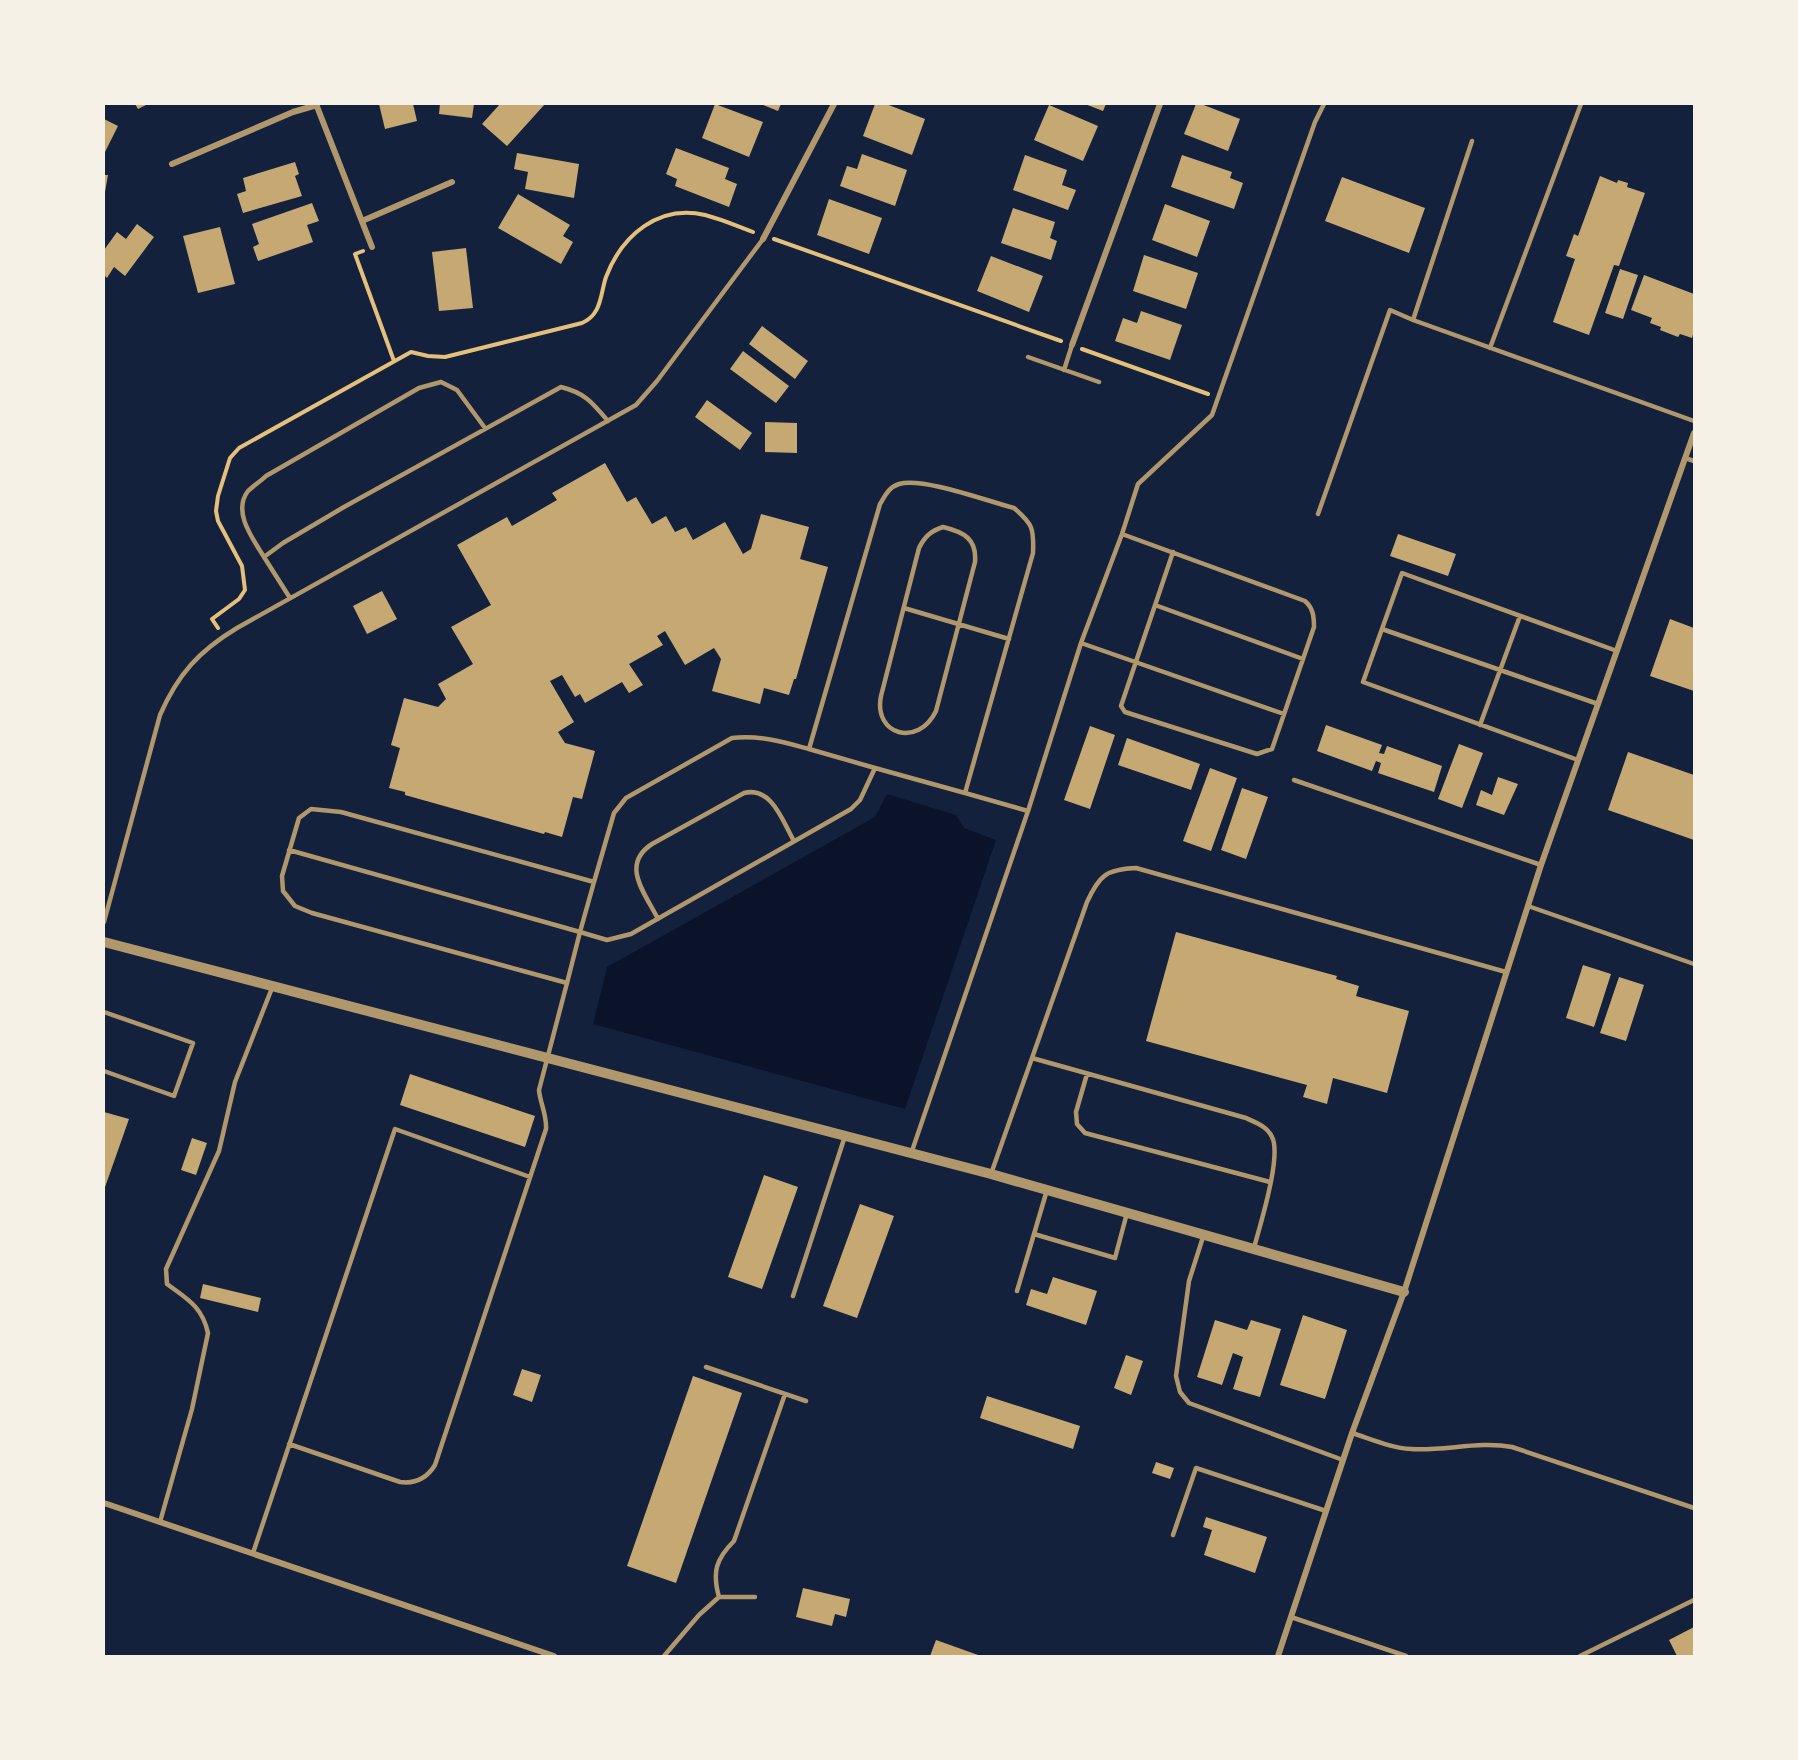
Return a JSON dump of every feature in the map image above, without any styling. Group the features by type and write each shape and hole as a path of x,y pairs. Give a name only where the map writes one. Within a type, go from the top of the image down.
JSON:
{"street":[{"path":"172,164 316,104 372,248"},
{"path":"764,238 834,104"},
{"path":"1072,345 1160,104"},
{"path":"362,221 452,182"},
{"path":"1278,1656 1352,1433 1404,1292 1541,865 1695,433"},
{"path":"104,942 991,1174 1404,1292"},
{"path":"104,1503 554,1656"}],"lane":[{"path":"911,1154 1028,811 1080,643 1122,534 1138,484 1212,415 1315,122 1324,104"},
{"path":"1491,348 1581,104"},
{"path":"1413,320 1472,141"},
{"path":"104,921 160,715 170,694 196,658 214,642 290,598 636,405 646,395 764,238"},
{"path":"1318,514 1390,310 1695,421"},
{"path":"1064,370 1072,345"},
{"path":"1028,357 1099,382"},
{"path":"290,598 244,521 242,503 248,491 266,476 419,388 441,382 457,390 485,428"},
{"path":"264,557 283,543 344,507 561,387 581,393 608,420"},
{"path":"1685,458 1695,461"},
{"path":"809,749 880,504 887,492 898,484 918,482 1014,508 1034,529 1033,554 965,793"},
{"path":"943,527 964,534 973,543 976,553 958,624 936,711 931,721 922,730 911,733 899,732 880,716 879,706 920,548 924,538 932,531 943,527"},
{"path":"1122,534 1173,552 1305,601 1311,606 1314,627 1272,749 1257,754 1125,712 1121,706 1173,552"},
{"path":"1578,760 1363,682 1402,573 1617,651"},
{"path":"1155,605 1303,659"},
{"path":"904,608 1009,639"},
{"path":"1480,725 1520,616"},
{"path":"1382,629 1598,704"},
{"path":"1080,643 1284,714"},
{"path":"289,1444 400,1482 414,1482 432,1471 546,1129 547,1121 539,1089 614,813 626,798 732,738 750,736 770,738 1028,811"},
{"path":"289,850 607,940 631,934 851,809 860,800 875,768"},
{"path":"1293,780 1541,865"},
{"path":"658,919 636,875 635,866 638,857 652,844 751,791 771,801 794,841"},
{"path":"567,983 312,913 295,906 283,891 282,876 299,818 311,808 341,812 594,882"},
{"path":"991,1174 1087,902 1095,886 1105,874 1119,868 1136,868 1506,972"},
{"path":"1528,906 1695,964"},
{"path":"160,1522 192,1409 208,1333 206,1323 194,1303 167,1284 166,1269 219,1151 235,1082 273,986"},
{"path":"104,1012 193,1043 174,1096 104,1071"},
{"path":"1032,1058 1246,1118 1265,1127 1273,1138 1276,1157 1254,1248"},
{"path":"1087,1074 1076,1112 1077,1124 1085,1133 1270,1182"},
{"path":"253,1553 394,1129 530,1177"},
{"path":"793,1296 845,1136"},
{"path":"1017,1291 1047,1190"},
{"path":"1034,1234 1115,1258 1127,1213"},
{"path":"1204,1234 1189,1281 1176,1376 1180,1392 1189,1403 1343,1460"},
{"path":"706,1367 806,1401"},
{"path":"719,1597 715,1581 717,1566 722,1553 734,1541 785,1394"},
{"path":"1352,1433 1399,1448 1428,1449 1481,1445 1512,1447 1695,1508"},
{"path":"1173,1535 1196,1468 1326,1511"},
{"path":"664,1656 699,1615 719,1597 755,1597"},
{"path":"1580,1656 1695,1600"},
{"path":"1291,1617 1406,1656"}],"path":[{"path":"212,619 239,599 245,590 242,566 218,521 216,511 218,496 230,458 239,448 411,352 445,357 591,319 599,305 606,276 622,248 637,230 658,217 681,212 700,214 1198,390"},
{"path":"354,254 394,361"}],"water":[{"path":"887,794 956,815 964,828 996,840 905,1109 593,1024 607,967 875,817"}],"building":[{"path":"135,104 148,104 138,109"},
{"path":"379,104 413,104 417,121 385,129"},
{"path":"440,104 474,104 472,118 439,114"},
{"path":"500,104 545,104 507,146 482,124"},
{"path":"715,104 763,122 749,157 702,138"},
{"path":"761,104 781,104 778,111"},
{"path":"875,104 886,104 925,119 912,155 863,136"},
{"path":"1085,104 1106,104 1103,111"},
{"path":"1196,104 1240,119 1228,151 1184,134"},
{"path":"1049,105 1098,126 1083,161 1034,140"},
{"path":"104,119 118,126 104,154"},
{"path":"676,148 729,168 725,179 737,184 729,207 675,186 677,179 666,174"},
{"path":"517,153 579,164 574,198 525,189 528,172 514,169"},
{"path":"862,154 907,170 895,206 840,186 847,166 857,169"},
{"path":"1025,155 1067,170 1062,185 1076,190 1068,210 1013,190"},
{"path":"1182,155 1232,172 1230,178 1243,183 1234,209 1171,187"},
{"path":"295,162 299,174 295,176 302,196 243,213 237,194 246,191 243,178"},
{"path":"104,175 108,175 105,192 104,191"},
{"path":"1600,176 1617,183 1618,180 1628,183 1627,187 1645,193 1619,266 1614,265 1589,335 1553,322 1575,259 1566,256 1574,234 1578,236"},
{"path":"1342,177 1425,208 1409,253 1325,221"},
{"path":"518,194 570,225 563,236 573,242 561,264 498,228"},
{"path":"829,199 882,218 869,254 817,235"},
{"path":"312,203 319,221 307,225 313,242 258,261 253,247 259,244 252,224"},
{"path":"1165,204 1210,221 1197,257 1152,240"},
{"path":"1013,208 1055,222 1050,238 1057,241 1051,260 1001,243"},
{"path":"137,224 154,237 125,276 114,267 107,278 104,275 104,250 117,232 126,239"},
{"path":"220,227 235,284 198,293 183,236"},
{"path":"466,248 473,308 439,311 432,252"},
{"path":"1144,255 1198,273 1186,309 1133,291"},
{"path":"991,256 1043,276 1029,312 977,291"},
{"path":"1620,269 1638,275 1623,319 1605,313"},
{"path":"1644,275 1694,294 1692,338 1680,334 1678,337 1660,330 1661,327 1650,323 1652,318 1631,310"},
{"path":"1141,311 1182,325 1170,360 1115,341 1123,318 1137,323"},
{"path":"762,326 808,361 795,379 749,344"},
{"path":"743,351 789,386 776,403 730,369"},
{"path":"707,400 752,433 740,450 695,417"},
{"path":"765,422 797,423 797,453 765,452"},
{"path":"605,463 627,502 636,497 652,524 666,516 675,532 686,527 693,540 725,522 743,554 751,549 761,514 809,527 800,559 828,567 796,679 794,679 789,695 764,688 760,704 712,691 721,659 714,648 685,665 665,631 657,636 663,645 629,664 643,685 629,693 622,682 585,703 580,694 575,697 562,675 550,681 574,722 558,732 565,743 595,751 582,799 573,797 562,837 405,795 405,792 389,788 400,748 391,745 404,698 438,707 446,699 438,684 473,664 451,627 491,605 457,545 507,517 512,526 557,500 552,493"},
{"path":"1398,534 1456,554 1448,576 1390,556"},
{"path":"382,591 397,619 367,634 353,606"},
{"path":"1670,619 1694,628 1694,691 1650,676"},
{"path":"1326,725 1382,745 1379,753 1384,754 1387,746 1442,766 1434,792 1378,773 1381,763 1376,761 1372,771 1317,751"},
{"path":"1090,726 1115,735 1090,809 1064,800"},
{"path":"1127,738 1200,764 1191,790 1118,765"},
{"path":"1459,744 1483,753 1462,808 1438,799"},
{"path":"1628,752 1694,775 1694,840 1608,810"},
{"path":"1210,768 1237,778 1211,851 1183,841"},
{"path":"1498,777 1518,784 1504,815 1476,805 1481,790 1492,795"},
{"path":"1242,788 1268,797 1246,859 1221,850"},
{"path":"1176,932 1337,976 1336,979 1359,986 1356,996 1409,1011 1387,1093 1333,1078 1327,1104 1303,1097 1307,1085 1146,1041"},
{"path":"1583,965 1611,974 1594,1027 1566,1018"},
{"path":"1619,977 1644,985 1626,1041 1600,1033"},
{"path":"410,1074 535,1116 525,1147 400,1105"},
{"path":"104,1112 129,1119 104,1190"},
{"path":"192,1138 207,1143 196,1175 181,1170"},
{"path":"764,1175 798,1187 762,1289 728,1277"},
{"path":"860,1204 894,1216 857,1318 823,1306"},
{"path":"1053,1277 1097,1291 1086,1325 1026,1305 1031,1289 1047,1294"},
{"path":"203,1284 261,1298 258,1312 200,1298"},
{"path":"1303,1315 1347,1330 1325,1399 1280,1385"},
{"path":"1215,1320 1247,1330 1251,1320 1281,1329 1260,1397 1233,1389 1243,1357 1233,1353 1222,1385 1197,1377"},
{"path":"1126,1355 1143,1361 1131,1395 1114,1388"},
{"path":"522,1369 541,1375 532,1402 513,1395"},
{"path":"693,1376 742,1393 676,1583 627,1566"},
{"path":"987,1396 1080,1426 1073,1449 980,1418"},
{"path":"1156,1462 1174,1468 1170,1479 1152,1473"},
{"path":"1206,1517 1267,1537 1255,1573 1204,1555 1212,1530 1203,1527"},
{"path":"803,1588 850,1599 846,1617 835,1614 832,1626 796,1617"},
{"path":"1694,1627 1694,1656 1677,1656 1669,1640"},
{"path":"936,1640 981,1656 930,1656"}]}
